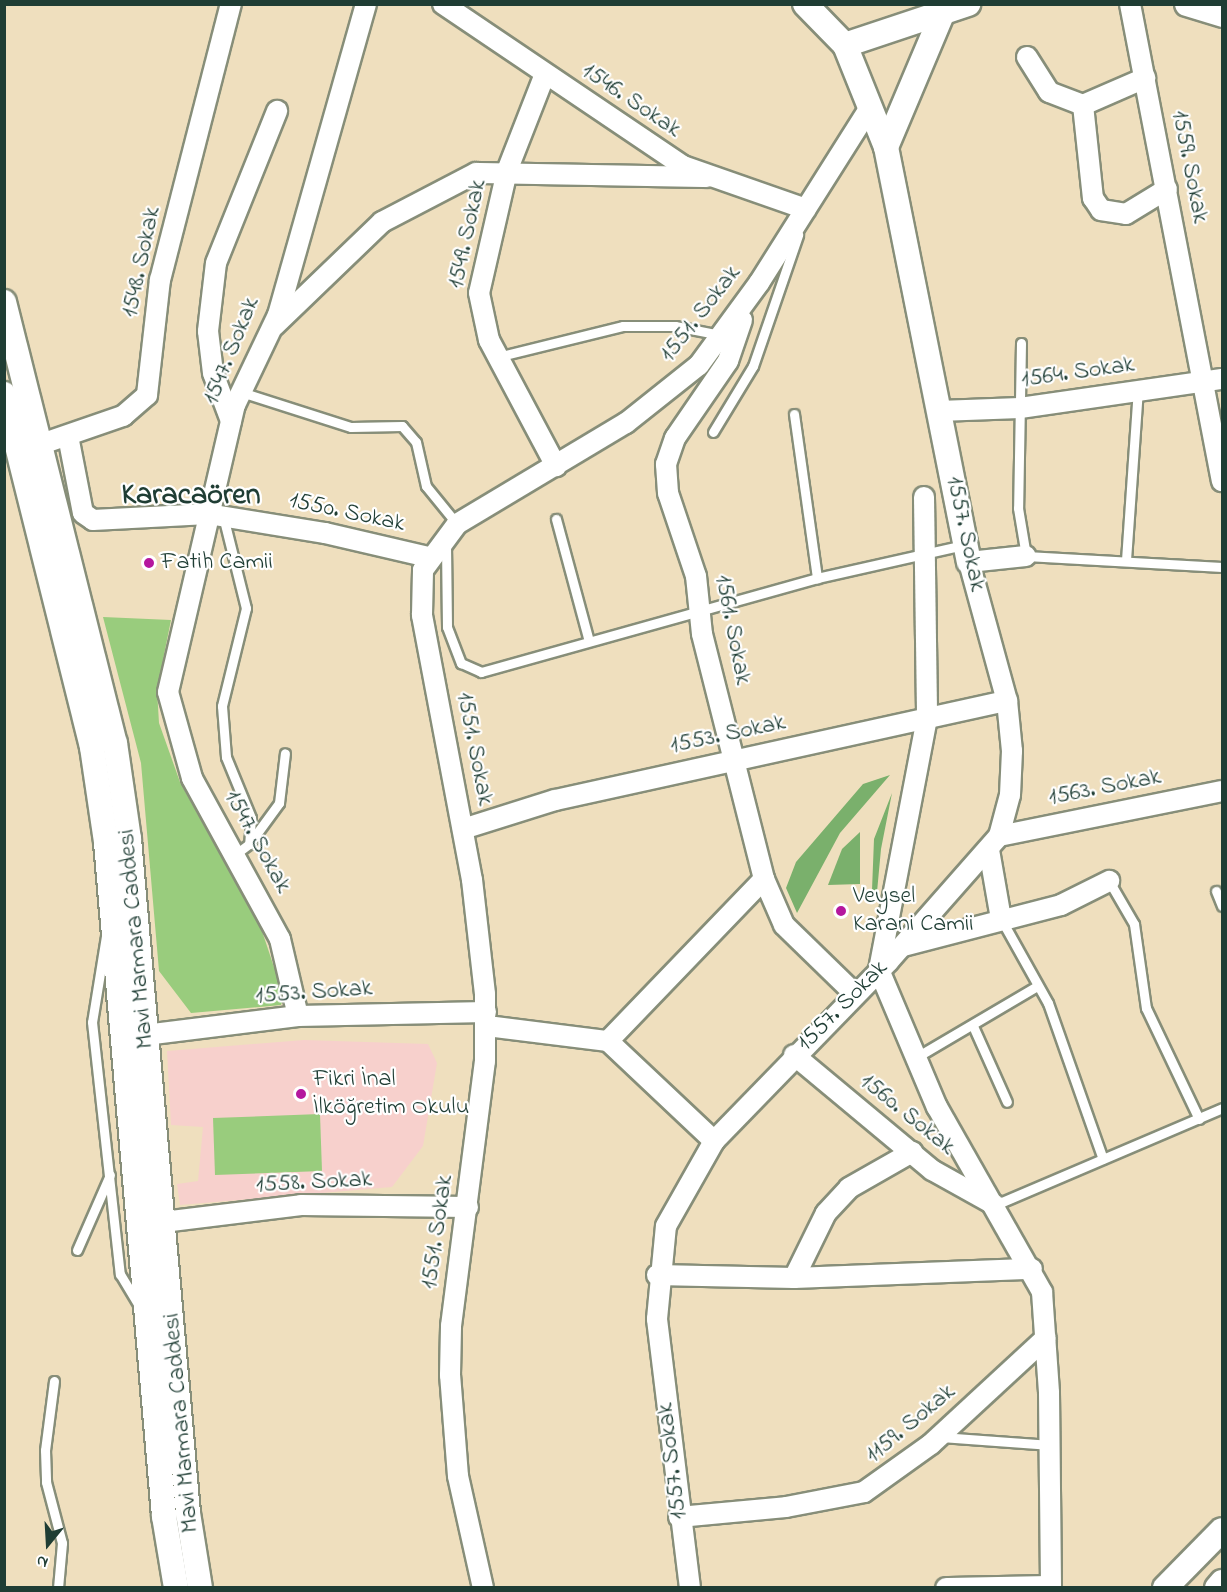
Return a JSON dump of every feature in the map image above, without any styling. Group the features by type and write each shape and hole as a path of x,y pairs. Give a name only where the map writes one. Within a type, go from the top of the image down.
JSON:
{"street":[{"name":"1548. Sokak","path":"30,448 123,416 147,394 160,280 231,4"},
{"name":"1547. Sokak","path":"298,1016 280,939 243,848 192,778 169,704 171,667 215,515 231,421 241,392 274,326 366,4"},
{"name":"1546. Sokak","path":"443,4 545,74 707,177 806,209"},
{"path":"805,4 844,45 943,8 968,4"},
{"name":"1559. Sokak","path":"1130,4 1167,189 1214,380 1222,481"},
{"path":"1187,4 1222,15"},
{"path":"886,147 943,8"},
{"name":"1557. Sokak","path":"690,1587 679,1517 657,1319 657,1275 666,1226 714,1141 794,1055 903,946 994,843 1010,795 1007,701 968,553 886,147 844,45"},
{"path":"1027,57 1042,87 1083,105 1145,78"},
{"name":"1549. Sokak","path":"545,74 507,171 479,293 497,357 556,466"},
{"path":"1083,105 1093,198 1101,210 1126,213 1167,189"},
{"name":"1551. Sokak","path":"483,1587 452,1435 451,1326 468,1207 486,1019 463,829 422,615 420,587 428,557 452,528 556,466 664,397 723,335 869,109"},
{"path":"231,421 213,373 208,331 216,263 277,111"},
{"path":"274,326 402,208 476,173 507,171 632,179 707,177"},
{"name":"1561. Sokak","path":"748,299 728,361 675,438 666,464 668,493 696,576 700,613 764,879 784,925 855,994"},
{"name":"Mavi Marmara Caddesi","path":"4,302 30,448 115,742 129,839 188,1513 200,1587"},
{"name":"1564. Sokak","path":"939,411 1020,408 1214,380"},
{"path":"4,394 30,448 92,747 112,916 149,1318 164,1516 176,1587"},
{"name":"1550. Sokak","path":"68,436 87,517 103,521 215,515 428,557"},
{"path":"924,496 921,557 927,718 879,970 915,1059 1032,1269 1044,1301 1050,1445 1051,1586 946,1587"},
{"path":"968,553 1026,556"},
{"name":"1553. Sokak","path":"463,829 555,800 1007,701"},
{"name":"1563. Sokak","path":"994,843 1222,791"},
{"path":"994,843 1001,919"},
{"path":"714,1141 608,1041 764,879"},
{"path":"903,946 1061,904 1109,881"},
{"name":"1553. Sokak","path":"145,1035 298,1016 486,1019 608,1041"},
{"name":"1560. Sokak","path":"794,1055 956,1186 995,1205"},
{"path":"794,1278 825,1213 849,1188 912,1152"},
{"name":"1558. Sokak","path":"163,1222 301,1205 468,1207"},
{"path":"657,1275 794,1278 1032,1269"},
{"name":"1159. Sokak","path":"679,1517 845,1498 887,1479 939,1437 1046,1338"},
{"path":"1165,1587 1222,1530"},
{"path":"1217,1587 1222,1582"}],"lane":[{"path":"713,432 756,358 806,209"},
{"path":"497,357 623,326 675,326 723,335"},
{"path":"1021,343 1018,508 1026,556 1222,567"},
{"path":"1126,560 1138,390"},
{"path":"241,392 351,427 402,426 416,442 426,486 452,528 447,627 468,671 481,672 589,641 700,613 817,578 921,557 968,553"},
{"path":"795,414 817,578"},
{"path":"215,515 246,608 222,706 222,740 251,818 243,848"},
{"path":"556,519 589,641"},
{"path":"243,848 279,803 285,753"},
{"path":"1109,881 1134,924 1146,1008 1199,1119"},
{"path":"1216,891 1222,906"},
{"path":"112,916 92,1022 120,1274 149,1318"},
{"path":"1001,919 1048,1003 1102,1159"},
{"path":"915,1059 1037,986"},
{"path":"973,1026 1007,1102"},
{"path":"995,1205 1222,1108"},
{"path":"77,1250 110,1174"},
{"path":"54,1381 45,1450 46,1482 62,1543 58,1587"},
{"path":"939,1437 1050,1445"}],"shaded area":[{"name":"Fikri İnal İlköğretim Okulu","path":"304,1040 428,1044 437,1063 423,1146 392,1187 180,1205 177,1184 198,1181 203,1127 171,1125 167,1051"}],"green space":[{"path":"103,617 171,620 157,690 159,723 180,782 261,928 284,997 281,1005 191,1013 159,971 141,763"},
{"path":"890,775 840,833 797,913 786,888 796,862 863,784"},
{"path":"892,793 881,849 877,892 872,890 874,839"},
{"path":"860,832 860,884 828,885 842,849"},
{"path":"320,1114 322,1171 215,1175 213,1118"}],"place":[{"name":"Fatih Camii","path":"149,563"},
{"name":"Veysel Karani Camii","path":"841,911"},
{"name":"Fikri İnal İlköğretim Okulu","path":"301,1094"}],"district":[{"name":"Karacaören","path":"191,496"}]}
